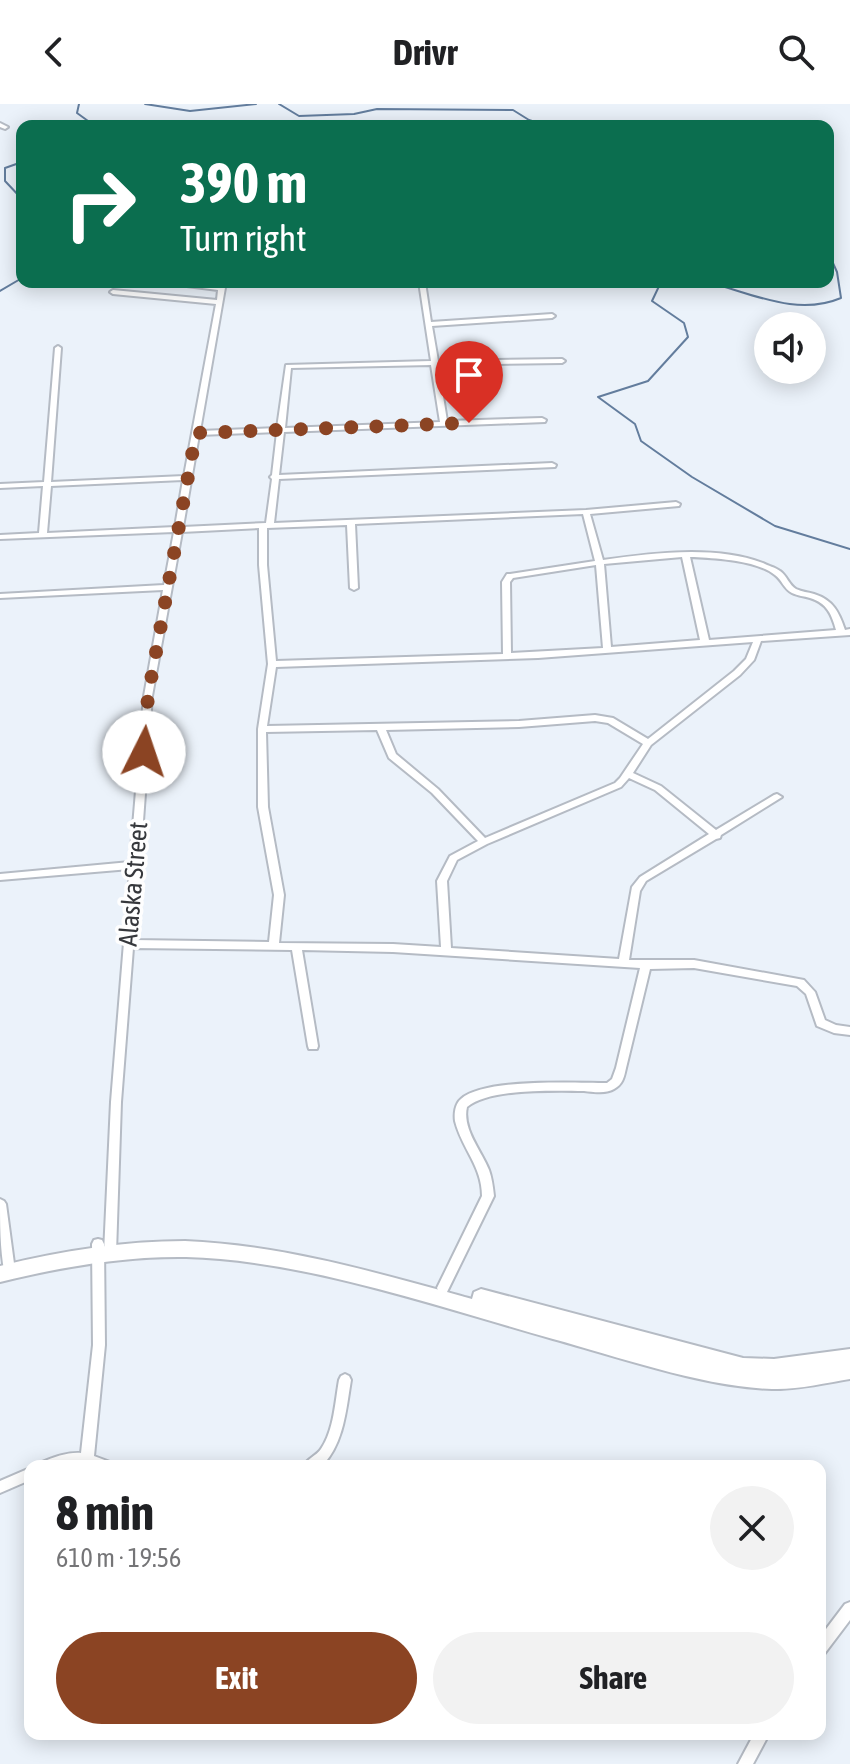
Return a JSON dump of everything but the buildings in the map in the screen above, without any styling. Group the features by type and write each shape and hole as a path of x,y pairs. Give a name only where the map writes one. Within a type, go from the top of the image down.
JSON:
{"highway":[{"path":"4,1267 104,1249 198,1240 252,1244 347,1262 443,1288 554,1324 742,1378 776,1380 850,1370"},
{"path":"104,1249 209,1250 295,1261 743,1367 774,1368 850,1358"}],"street":[{"name":"Alaska Street","path":"87,1460 99,1345 148,696 222,288"},
{"path":"423,288 444,424"},
{"path":"113,292 219,302"},
{"path":"429,324 552,316"},
{"path":"43,535 58,348"},
{"path":"273,947 279,895 263,807 262,729 272,664 263,565 288,366 562,361"},
{"path":"196,433 542,420"},
{"path":"274,477 552,465"},
{"path":"0,486 188,478"},
{"path":"0,537 586,512 676,504"},
{"path":"586,512 600,565 607,650"},
{"path":"351,521 354,588"},
{"path":"272,664 507,656 845,632 827,601 792,591 778,572 737,557 686,556 507,579 507,656"},
{"path":"686,556 705,642"},
{"path":"0,596 168,587"},
{"path":"446,952 442,881 453,858 484,842 604,793 630,775 635,759 648,743 737,673 750,660 758,639"},
{"path":"262,729 519,724 595,718 610,720 648,743"},
{"path":"380,726 392,756 435,791 484,842"},
{"path":"630,775 658,788 717,836"},
{"path":"623,963 635,890 643,879 777,797"},
{"path":"0,877 136,865"},
{"path":"128,944 446,952 708,966 800,983 810,992 821,1023 850,1031"},
{"path":"297,948 313,1046"},
{"path":"443,1288 488,1196 489,1181 460,1121 463,1104 468,1099 499,1091 609,1087 617,1081 646,965"},
{"path":"0,1204 4,1267"},
{"path":"321,1460 327,1452 345,1380"},
{"path":"69,1460 87,1460"},
{"path":"0,1487 24,1477"},
{"path":"826,1640 850,1609"},
{"path":"745,1764 759,1740"}],"waterway":[{"path":"79,104 77,113 87,120"},
{"path":"145,104 190,111 256,104"},
{"path":"279,104 299,116 354,114 377,109 513,110 529,120"},
{"path":"16,164 5,168 5,181 16,193"},
{"path":"728,288 791,304 824,303 841,298 834,265"},
{"path":"0,291 16,282"},
{"path":"658,288 652,301 684,323 688,337 648,381 598,397 635,424 641,441 692,477 775,526 850,549"}],"route":[{"path":"144,752 148,696 196,433 469,423"}]}
